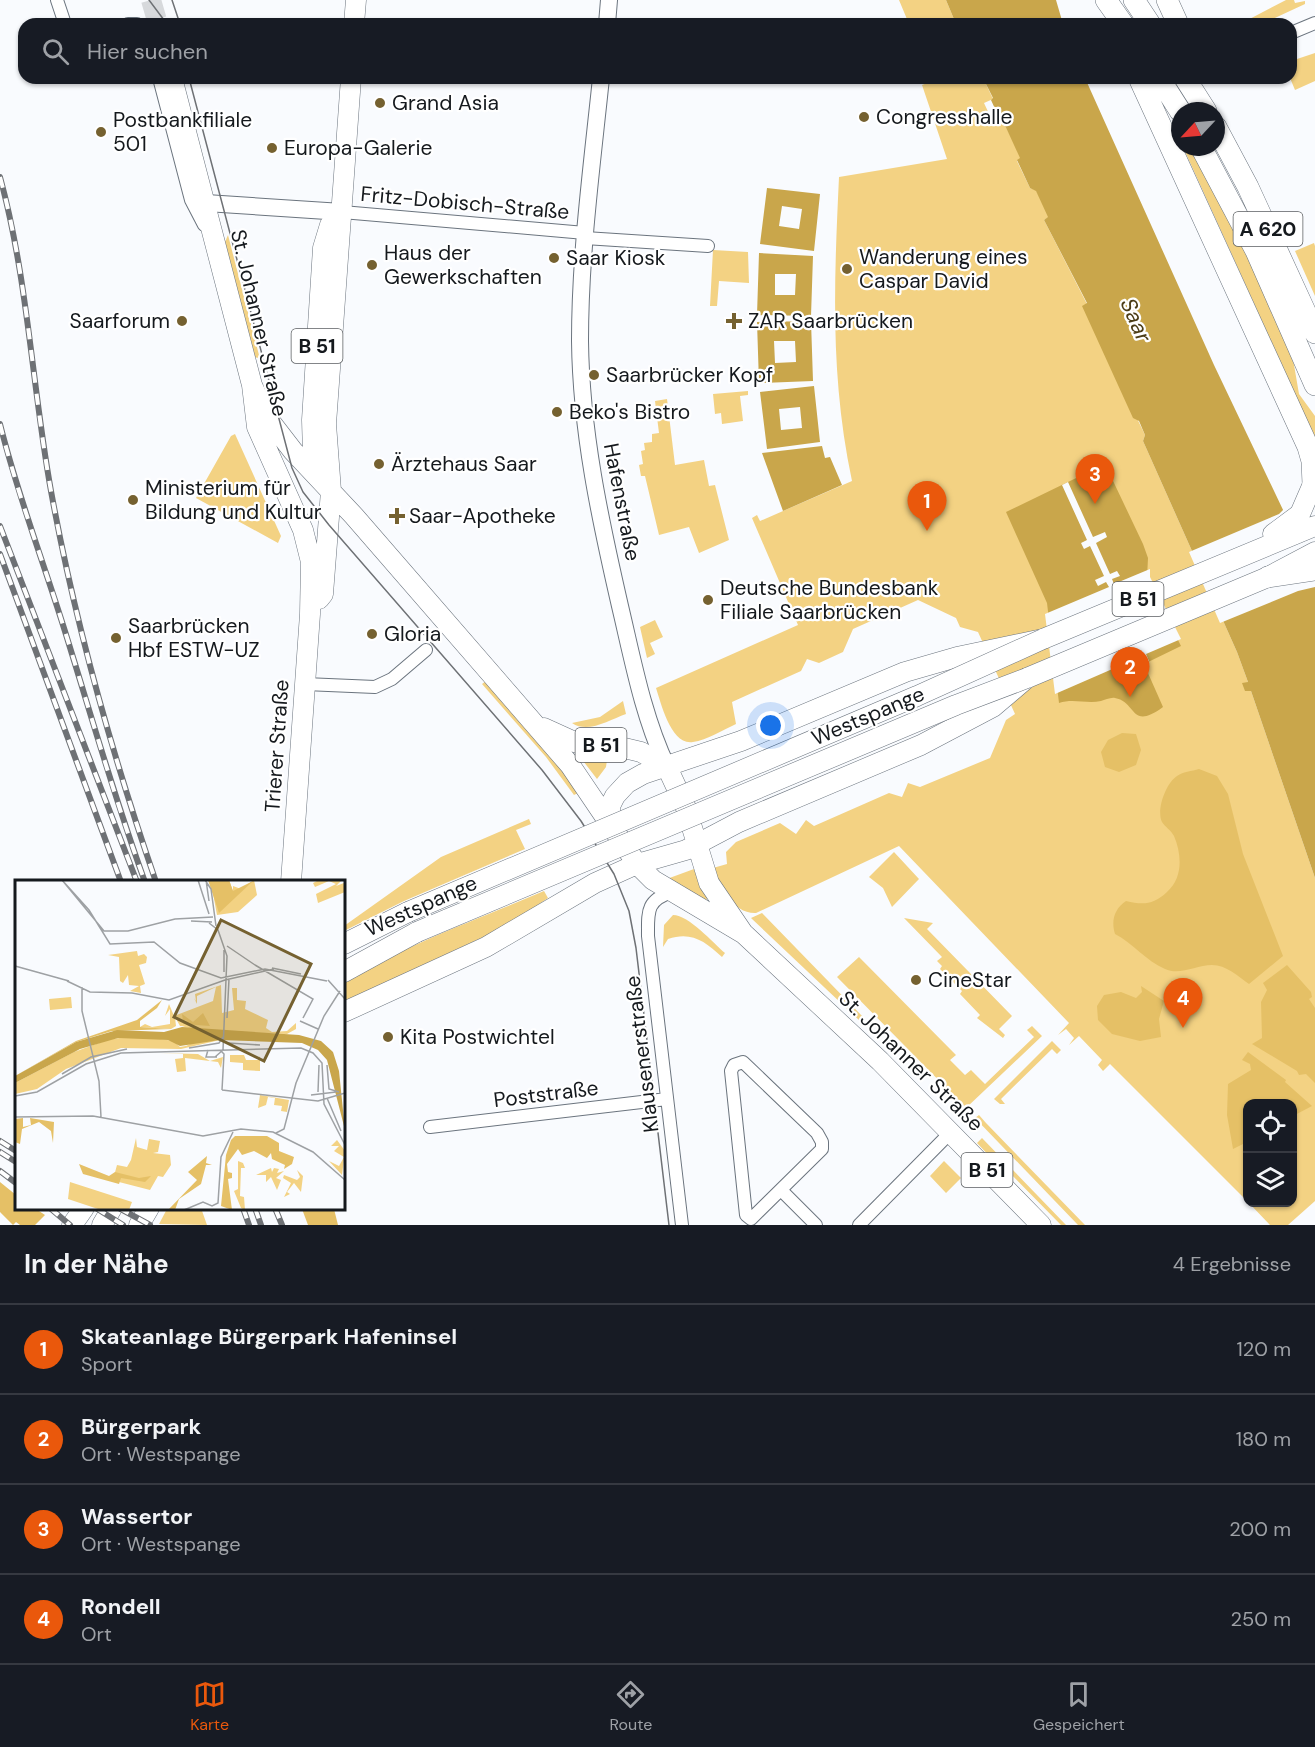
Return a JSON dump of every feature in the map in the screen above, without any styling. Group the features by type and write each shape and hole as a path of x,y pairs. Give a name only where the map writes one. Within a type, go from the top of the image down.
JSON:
{"highway":[{"path":"1098,0 1107,18"},
{"path":"1106,0 1119,18"},
{"path":"1134,0 1146,18"},
{"path":"1167,0 1175,18"},
{"path":"1142,84 1308,447 1312,461 1313,484"},
{"path":"1163,84 1174,102"},
{"path":"1189,84 1202,102"},
{"path":"1201,84 1206,102"},
{"name":"A 620","path":"1225,144 1248,186 1315,333"},
{"name":"A 620","path":"1206,156 1256,251 1315,386"},
{"path":"1268,577 1315,570"}],"main road":[{"path":"354,18 356,0"},
{"name":"St. Johanner Straße","path":"174,84 252,385 254,416 262,443 306,538"},
{"name":"Trierer Straße","path":"310,614 323,594 328,458 326,424 351,84"},
{"name":"Trierer Straße","path":"327,486 315,464 312,444 322,248 330,225 342,212"},
{"path":"252,385 288,434 302,446 312,444 320,437 326,424"},
{"name":"B 51","path":"252,385 259,405 271,423 327,486"},
{"name":"St. Johanner Straße","path":"328,458 346,507"},
{"path":"1232,560 1293,522 1310,497 1313,484"},
{"name":"St. Johanner Straße","path":"327,486 576,772 637,864 653,880 744,934"},
{"name":"Westspange","path":"345,944 408,912 917,696 1043,639 1315,526"},
{"name":"Trierer Straße","path":"291,880 310,614 311,562 306,538"},
{"name":"Westspange","path":"345,971 360,961 417,932 1268,577 1315,552"},
{"path":"610,824 610,806 615,796 627,783 643,774 741,741 905,672 957,657 1043,639"},
{"path":"345,1012 486,947 562,900 637,864 698,845 774,807 964,725 993,707 1027,678"},
{"name":"St. Johanner Straße","path":"534,722 577,743 616,746 641,752 666,767 687,808 709,883 744,934 880,1061 1041,1225"},
{"path":"294,836 303,866 304,880"},
{"path":"72,1225 83,1210"},
{"path":"77,1225 84,1210"},
{"path":"102,1225 111,1210"},
{"path":"116,1225 124,1210"},
{"path":"139,1225 148,1210"}],"street":[{"path":"57,0 63,18"},
{"path":"608,18 609,0"},
{"path":"1297,30 1315,23"},
{"path":"161,84 191,200 218,250"},
{"name":"Hafenstraße","path":"600,84 585,236 580,341 589,458 644,710 666,767"},
{"path":"206,203 342,212"},
{"name":"Fritz-Dobisch-Straße","path":"342,212 585,236"},
{"path":"585,236 708,246"},
{"path":"305,684 375,687 392,679 426,650"},
{"name":"Klausenerstraße","path":"672,892 655,900 648,917 682,1225"},
{"path":"742,1062 752,1068 820,1136 822,1149 781,1190 756,1217 751,1219 746,1215 731,1071 734,1065 742,1062"},
{"name":"Poststraße","path":"430,1127 667,1099"},
{"path":"859,1225 951,1132"},
{"path":"781,1190 816,1225"}],"shaded area":[{"path":"899,0 946,0 954,18 906,18"},
{"path":"1286,0 1294,0 1295,3 1305,1 1305,4 1275,18 1252,18"},
{"path":"1315,53 1315,81 1295,90 1292,84 1297,84 1297,59"},
{"path":"986,84 993,99 984,103 991,118 1000,114 1021,158 1017,161 1030,188 1036,190 1049,217 1044,220 1087,304 1083,306 1145,435 1143,441 1237,652 1248,682 1245,691 1251,691 1315,878 1315,1201 1288,1225 1270,1225 1253,1207 1297,1207 1297,1099 1243,1099 1243,1197 1110,1064 1103,1071 1098,1065 1102,1060 1079,1036 1069,1045 1074,1038 1066,1029 1058,1035 1069,1023 899,846 756,913 741,909 728,898 713,868 727,864 726,852 736,842 780,823 796,834 806,820 814,826 889,793 902,797 908,783 920,787 990,758 1006,720 1015,714 978,632 960,627 956,618 918,600 853,629 843,652 819,663 807,659 801,671 732,702 736,724 698,741 685,741 673,731 656,688 798,625 752,518 757,515 760,521 852,481 840,405 835,330 839,177 947,159 922,85"},
{"path":"1187,156 1196,156 1242,245 1293,359 1299,394 1315,416 1315,438"},
{"path":"228,235 260,359 255,357 225,242"},
{"path":"1314,243 1315,246 1315,296 1295,251"},
{"path":"713,250 748,252 749,283 719,281 717,306 710,306"},
{"path":"748,391 748,395 740,396 743,421 722,424 721,413 715,414 713,394"},
{"path":"667,399 675,465 704,460 709,486 715,485 729,540 699,553 689,527 659,535 645,476 641,476 639,465 643,464 641,451 645,450 644,443 652,442 652,434 659,433 655,401"},
{"path":"235,434 281,536 278,543 196,498 231,436"},
{"path":"655,620 663,637 650,643 655,654 647,658 640,627"},
{"path":"486,681 580,792 574,795 546,757 482,684"},
{"path":"623,701 626,714 592,727 572,723 600,717"},
{"path":"1122,733 1136,734 1141,750 1136,765 1119,772 1105,767 1101,752 1108,740"},
{"path":"577,753 608,753 606,767 597,779"},
{"path":"1199,769 1217,776 1228,794 1243,854 1283,956 1249,984 1217,965 1206,965 1182,971 1165,969 1115,934 1114,920 1122,904 1126,901 1152,902 1167,892 1176,880 1180,866 1179,851 1174,836 1160,817 1161,804 1173,779"},
{"path":"529,819 531,824 516,830 525,849 404,901 345,930 345,925 441,857"},
{"path":"894,852 919,879 892,907 883,888 869,877"},
{"path":"694,869 707,898 706,901 664,880"},
{"path":"544,891 548,898 507,926 345,1002 345,982 392,956"},
{"path":"762,913 863,1017 860,1021 751,918"},
{"path":"673,915 679,916 701,930 725,953 722,957 704,942 691,937 668,939 663,947 664,925"},
{"path":"904,918 933,923 927,929 1012,1016 999,1029 1005,1035 1003,1038 977,1018 980,1015 960,994 962,991 940,969 942,966 937,961 942,957"},
{"path":"859,957 956,1055 950,1060 965,1075 971,1070 985,1084 1034,1037 1027,1030 1032,1026 1042,1036 966,1108 837,977"},
{"path":"1287,965 1311,992 1312,997 1309,999 1315,1008 1315,1083 1306,1074 1299,1075 1297,1071 1252,1044 1262,1038 1261,1002 1267,990 1263,983"},
{"path":"1141,986 1164,1001 1159,1019 1161,1037 1140,1041 1112,1034 1098,1020 1097,1006 1104,995 1121,992 1136,998 1142,992"},
{"path":"1052,1041 1061,1050 1057,1054 1052,1049 1001,1099 1005,1104 1000,1104 994,1099"},
{"path":"1248,1052 1286,1080 1285,1082 1312,1106 1297,1114 1297,1099 1243,1099 1243,1144 1233,1149 1227,1115 1228,1084 1251,1070 1250,1064 1242,1060"},
{"path":"979,1115 1085,1225 1078,1225 975,1118"},
{"path":"982,1138 1066,1225 1061,1225 996,1159 993,1160 977,1143"},
{"path":"944,1161 961,1178 946,1193 930,1176"},
{"path":"0,1182 15,1194 15,1210 38,1210 45,1215 35,1225 20,1225 16,1222 13,1225 0,1212"},
{"path":"166,1210 202,1210 207,1225 159,1224"},
{"path":"302,1210 334,1210 338,1225 308,1225"}],"water":[{"path":"946,0 1056,0 1061,18 954,18"},
{"name":"Saar","path":"986,84 1088,84 1214,365 1315,577 1315,878 1251,691 1245,691 1242,683 1248,682 1237,652 1143,441 1145,435 1139,421 1133,418 1082,306 1087,303 1044,220 1048,217 1036,191 1030,188 1017,160 1020,158 991,100 993,98"},
{"path":"767,188 820,194 814,251 760,244","holes":["782,206 802,209 799,229 779,226"]},
{"path":"759,253 813,256 811,316 757,315","holes":["775,274 796,274 795,295 775,295"]},
{"path":"811,321 813,381 759,383 757,322","holes":["774,341 795,341 796,362 775,363"]},
{"path":"814,386 820,442 767,449 760,392","holes":["800,407 802,428 781,430 779,409"]},
{"path":"822,446 825,458 830,457 842,485 783,511 762,453"},
{"path":"1105,464 1143,544 1148,558 1147,578 1181,646 1144,664 1163,707 1145,716 1139,716 1127,704 1115,698 1095,702 1059,703 1047,603 1006,512"}],"pier":[{"path":"1068,482 1093,537 1105,532 1107,537 1096,543 1110,574 1117,571 1120,576 1112,579 1114,584 1150,569 1150,577 1181,639 1146,654 1149,661 1144,663 1140,657 1055,694 1045,614 1109,587 1106,582 1098,586 1095,580 1104,576 1090,546 1084,549 1081,543 1087,540 1062,485"},
{"path":"1285,508 1315,570 1315,587 1298,591 1220,623 1189,552 1279,514"}],"tunnel":[{"path":"151,0 156,18"}],"tram line":[{"path":"149,0 162,18"},
{"path":"172,0 178,18"},
{"path":"191,84 292,468 303,492 542,770 581,821 614,874 629,911 636,948 669,1225"}],"railway":[{"path":"0,177 17,255 51,491 71,590 110,737 155,880"},
{"path":"0,424 22,500 144,880"},
{"path":"0,526 136,880"},
{"path":"0,554 120,880"},
{"path":"0,1141 15,1150"},
{"path":"0,1152 15,1161"},
{"path":"0,1171 15,1182"},
{"path":"52,1210 70,1225"},
{"path":"99,1210 123,1225"},
{"path":"123,1210 150,1225"},
{"path":"244,1210 249,1225"},
{"path":"256,1210 261,1225"},
{"path":"276,1210 282,1225"}],"place":[{"name":"Grand Asia","path":"380,103"},
{"name":"Congresshalle","path":"864,117"},
{"name":"Postbankfiliale 501","path":"101,132"},
{"name":"Europa-Galerie","path":"272,148"},
{"name":"Saar Kiosk","path":"554,258"},
{"name":"Haus der Gewerkschaften","path":"372,265"},
{"name":"Wanderung eines Caspar David","path":"847,269"},
{"name":"Saarforum","path":"182,321"},
{"name":"ZAR Saarbrücken","path":"734,321"},
{"name":"Saarbrücker Kopf","path":"594,375"},
{"name":"Beko's Bistro","path":"557,412"},
{"name":"Ärztehaus Saar","path":"379,464"},
{"name":"Ministerium für Bildung und Kultur","path":"133,500"},
{"name":"Wassertor","path":"1095,504"},
{"name":"Saar-Apotheke","path":"397,516"},
{"name":"Skateanlage Bürgerpark Hafeninsel","path":"927,531"},
{"name":"Deutsche Bundesbank Filiale Saarbrücken","path":"708,600"},
{"name":"Gloria","path":"372,634"},
{"name":"Saarbrücken Hbf ESTW-UZ","path":"116,638"},
{"name":"Bürgerpark","path":"1130,697"},
{"name":"CineStar","path":"916,980"},
{"name":"Rondell","path":"1183,1028"},
{"name":"Kita Postwichtel","path":"388,1037"}]}
